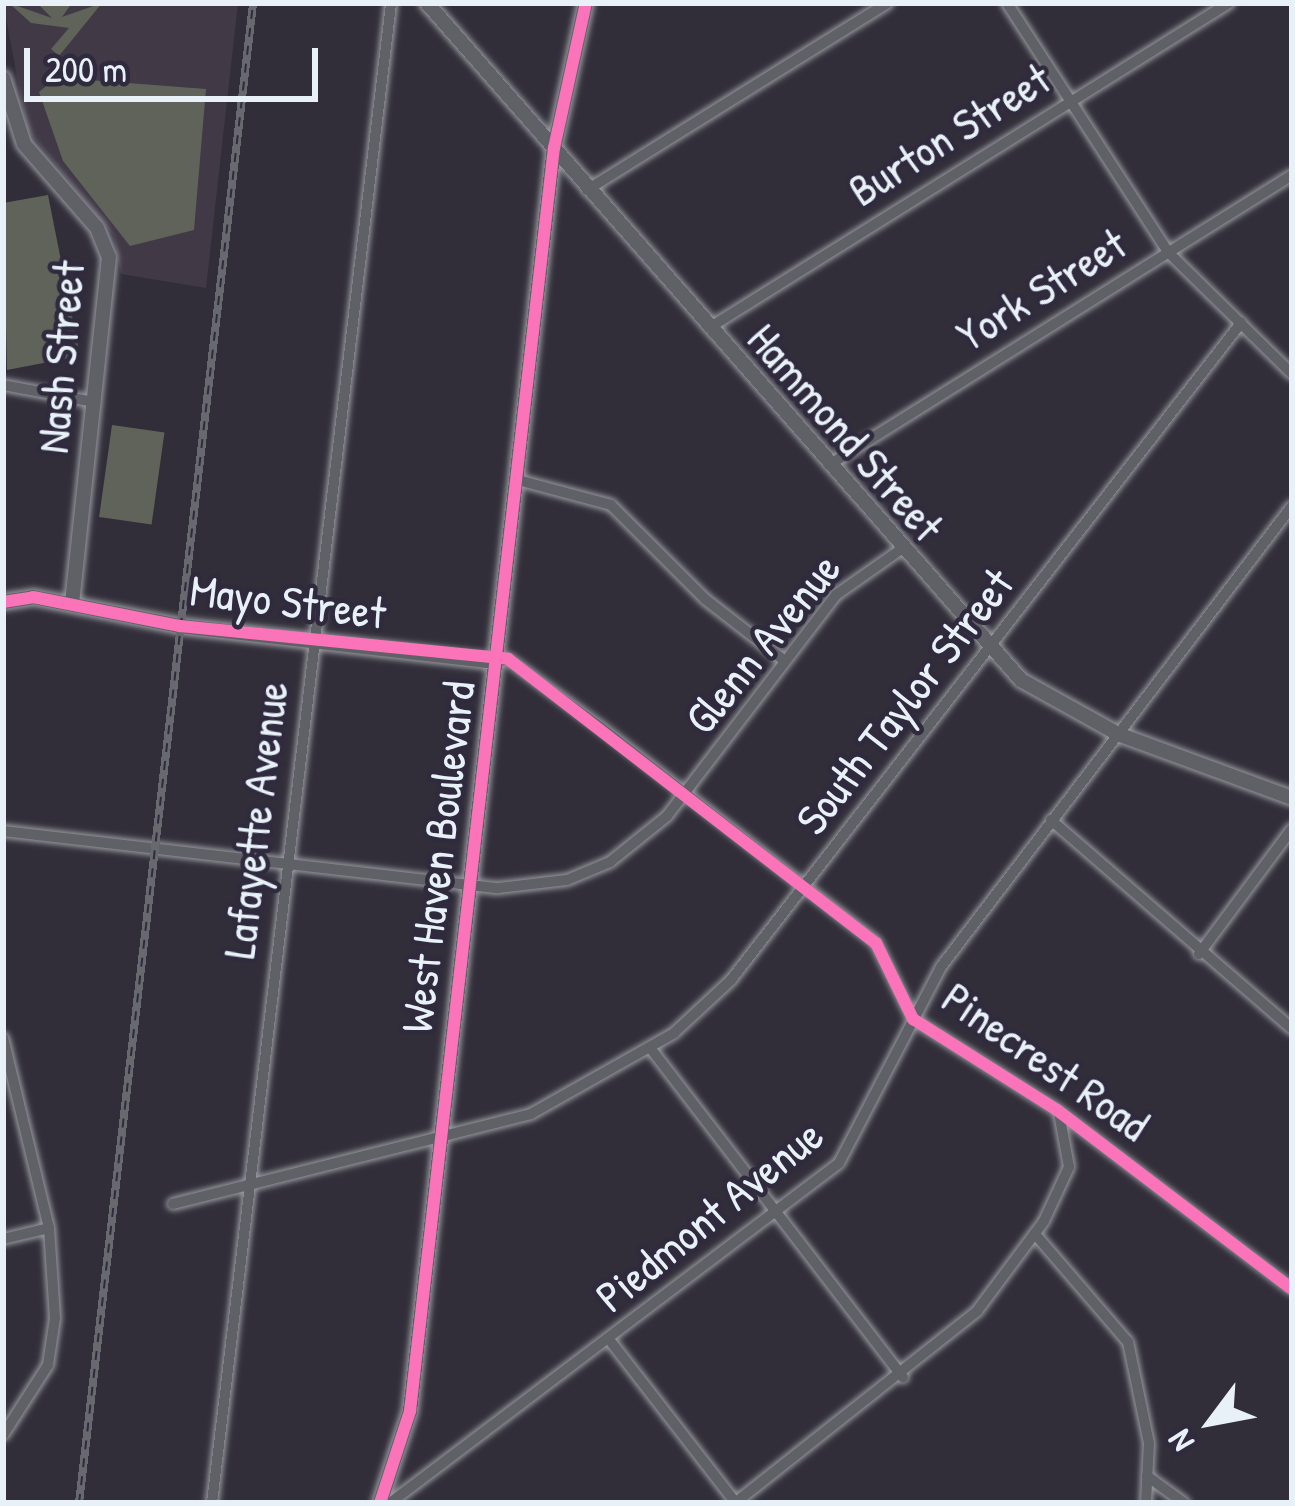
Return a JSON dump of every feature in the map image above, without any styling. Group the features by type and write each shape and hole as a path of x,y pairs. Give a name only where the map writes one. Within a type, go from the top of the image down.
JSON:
{"street":[{"name":"Lafayette Avenue","path":"212,1503 391,3"},
{"name":"Hammond Street","path":"427,3 990,651 1045,696 1118,734 1292,798"},
{"name":"West Haven Boulevard","path":"380,1503 410,1411 554,148 586,3"},
{"path":"587,190 888,3"},
{"path":"1007,3 1168,252 1292,374"},
{"name":"Burton Street","path":"709,328 1229,3"},
{"name":"Nash Street","path":"3,78 7,118 107,246 72,603"},
{"name":"York Street","path":"829,465 1292,175"},
{"name":"South Taylor Street","path":"173,1204 531,1114 651,1049 731,980 1241,323"},
{"path":"3,385 95,402"},
{"path":"518,480 611,505 705,599 785,661"},
{"name":"Piedmont Avenue","path":"390,1503 610,1342 852,1147 940,967 1292,506"},
{"name":"Glenn Avenue","path":"3,831 471,884 521,887 588,873 631,848 686,795 855,576 900,550"},
{"name":"Mayo Street","path":"3,602 33,597 312,640 496,662"},
{"name":"Pinecrest Road","path":"496,662 508,659 876,944 914,1019 1058,1110 1292,1289"},
{"path":"1051,820 1199,954 1292,1029"},
{"path":"1199,954 1292,829"},
{"path":"3,1038 49,1228 53,1344 37,1387 3,1436"},
{"path":"651,1049 772,1213 903,1377"},
{"path":"610,1342 736,1503 903,1377 977,1311 1035,1234 1069,1168 1058,1110"},
{"path":"3,1239 49,1228"},
{"path":"1035,1234 1128,1342 1146,1416 1146,1503"},
{"path":"1147,1476 1184,1503"}],"shaded area":[{"path":"3,3 238,3 206,288 121,274 113,235 27,129"},
{"path":"9,3 52,18 37,3 72,3 62,17 102,3 59,56 51,49 69,28 31,23"},
{"path":"52,81 206,89 194,230 130,246 63,161 39,92"},
{"path":"48,195 80,356 7,370 3,203"},
{"path":"112,425 164,432 152,524 99,517"}],"railway":[{"path":"79,1503 253,3"}],"cycle path":[{"path":"380,1503 410,1411 554,148 586,3"},
{"path":"3,602 33,597 180,626 508,659 876,943 913,1019 1057,1110 1292,1289"}]}
